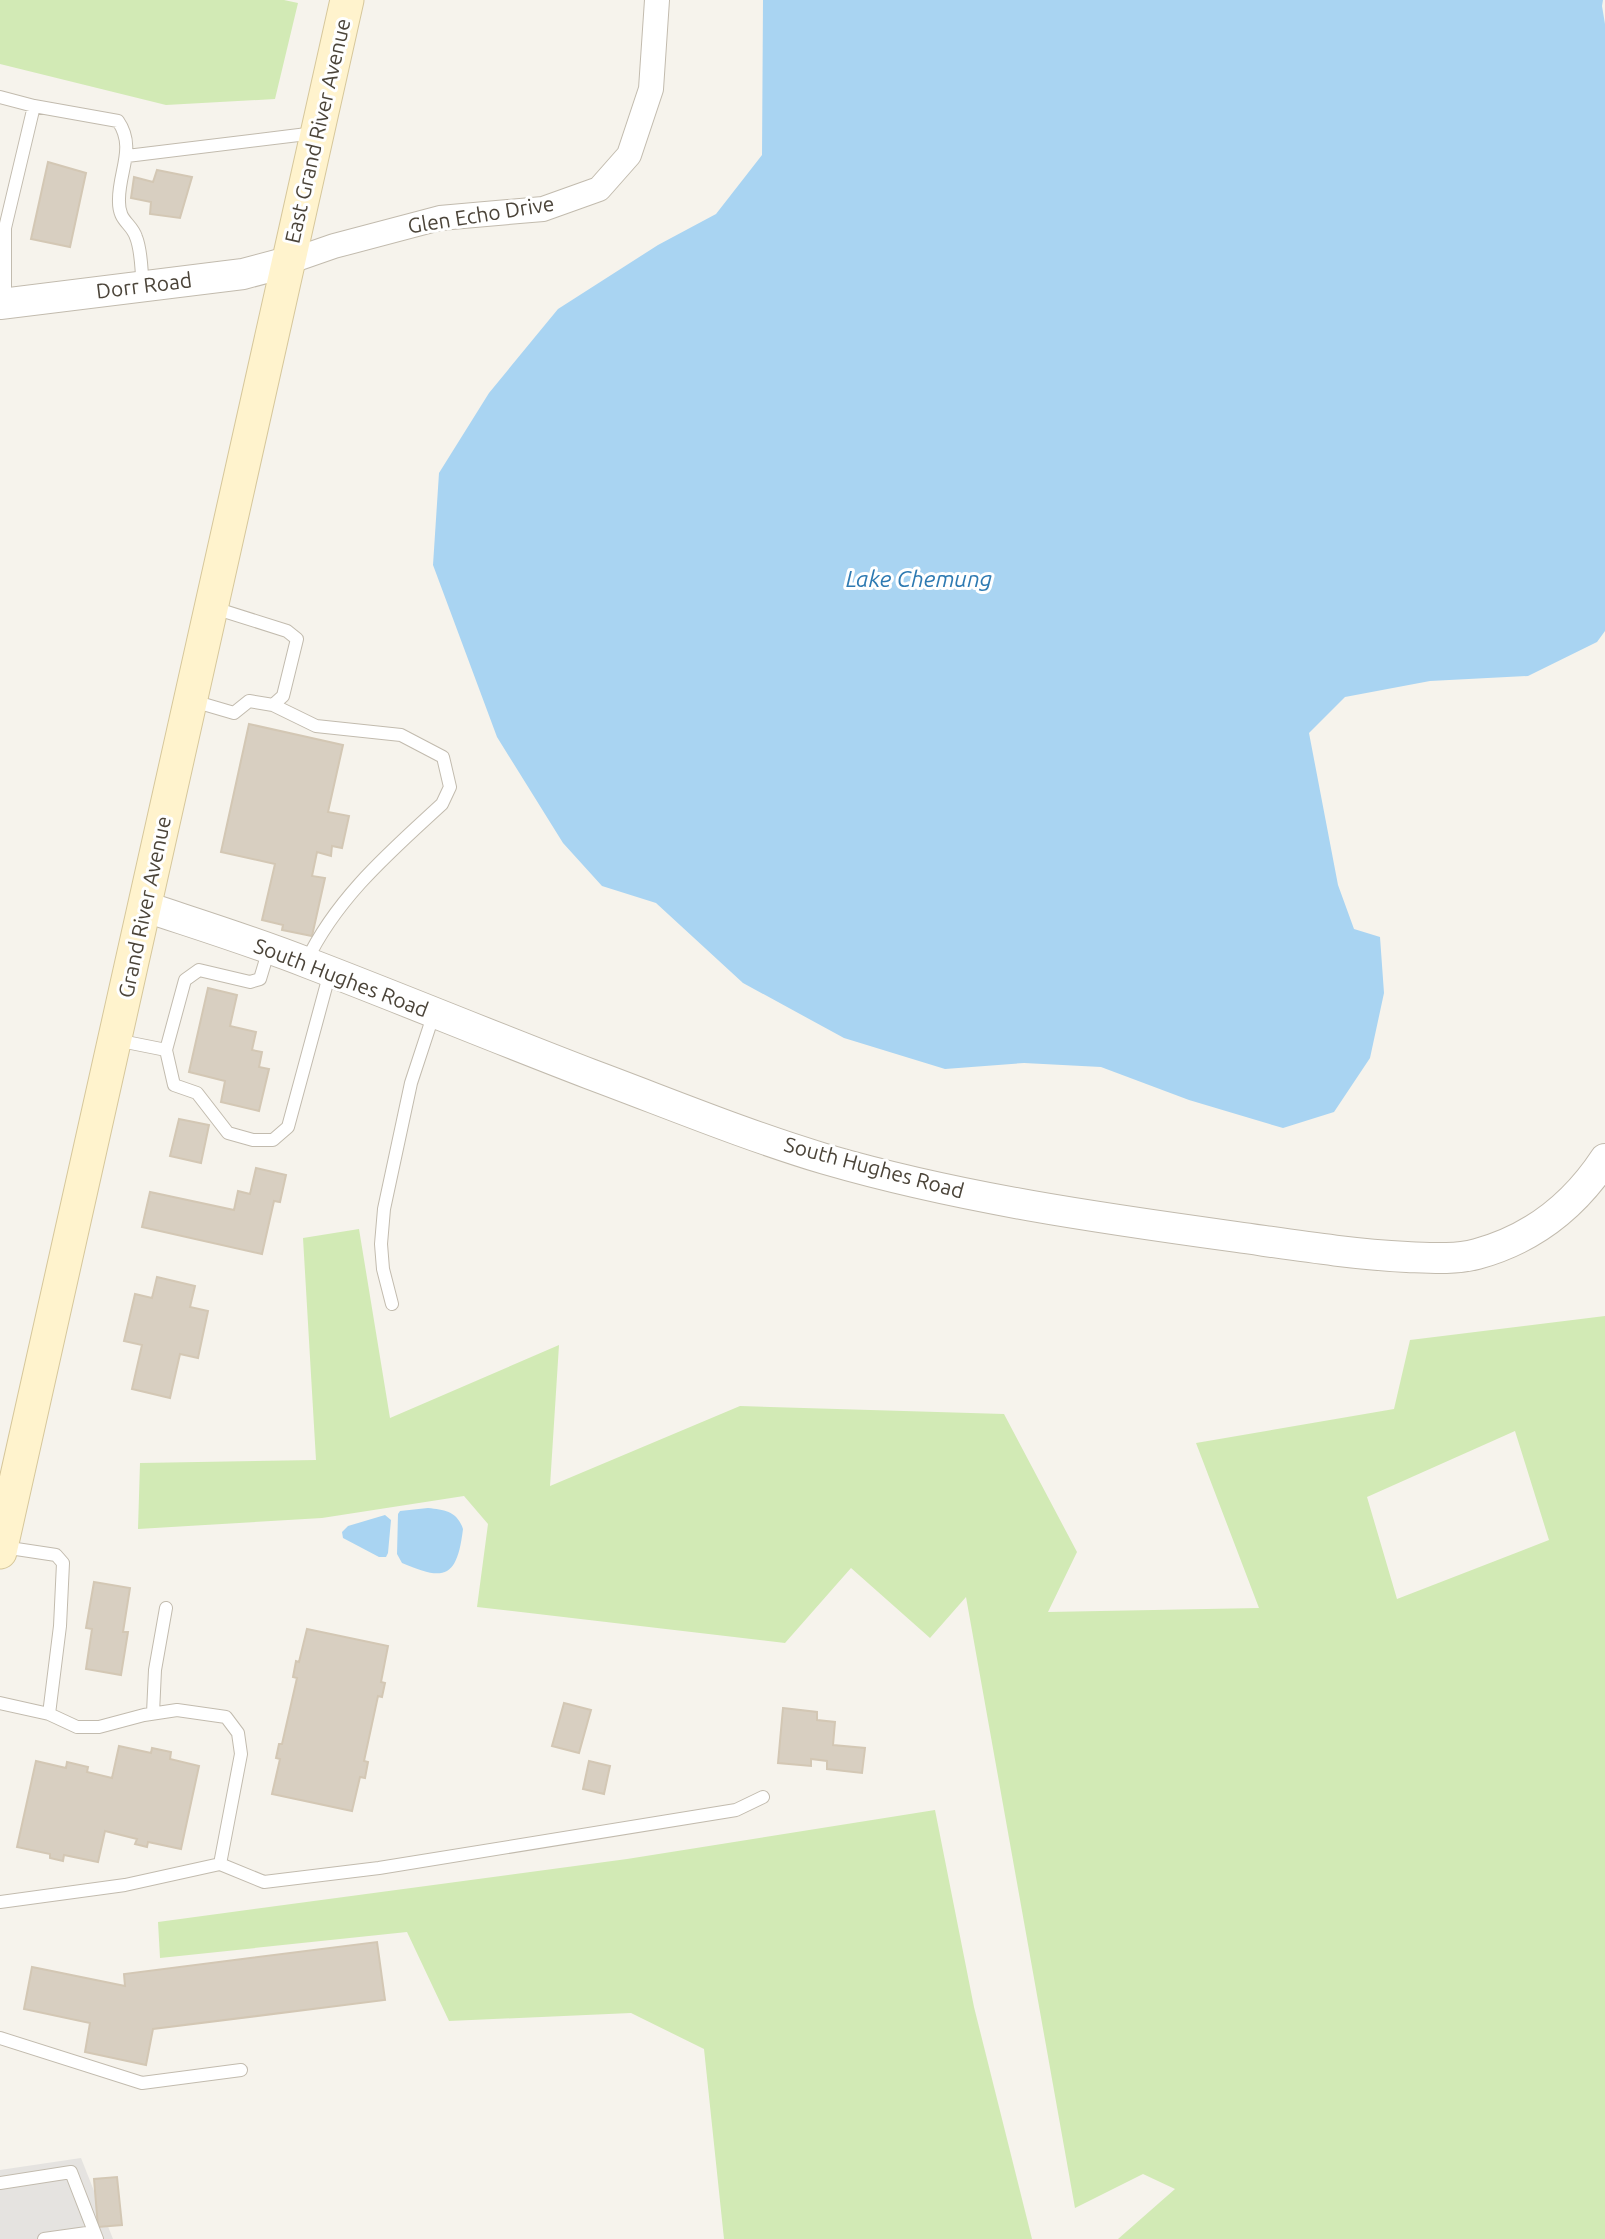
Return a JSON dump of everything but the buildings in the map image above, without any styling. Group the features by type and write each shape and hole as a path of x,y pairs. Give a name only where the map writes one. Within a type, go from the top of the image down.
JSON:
{"main road":[{"name":"East Grand River Avenue","path":"288,262 347,0"},
{"name":"Grand River Avenue","path":"1,1549 288,262"}],"street":[{"name":"Glen Echo Drive","path":"288,262 334,246 440,218 543,208 599,189 629,155 651,89 657,0"},
{"name":"Dorr Road","path":"2,304 243,274 288,262"},
{"name":"South Hughes Road","path":"146,907 318,967 733,1128 823,1158 912,1182 1011,1202 1128,1222 1362,1255 1459,1257 1514,1241 1563,1209 1590,1181 1605,1159"}],"lane":[{"path":"0,97 118,121 125,131 127,156 119,200 122,219 134,232 137,240 143,286"},
{"path":"2,304 5,228 34,106"},
{"path":"127,156 317,133"},
{"path":"211,607 287,631 297,639 283,696 273,705"},
{"path":"191,700 234,713 249,701 273,705 316,726 401,735 443,757 450,787 442,804 360,881 318,936 318,967 288,1127 273,1140 253,1140 228,1133 197,1093 174,1084 166,1050 185,980 199,970 250,982 260,979 269,949"},
{"path":"392,1304 383,1269 381,1244 384,1209 411,1083 434,1013"},
{"path":"116,1040 166,1050"},
{"path":"1,1549 56,1555 63,1563 60,1626 49,1714"},
{"path":"153,1713 155,1670 166,1608"},
{"path":"0,1703 49,1714 77,1727 99,1727 153,1713 177,1710 226,1717 238,1733 241,1754 220,1864"},
{"path":"0,1902 125,1885 220,1864 264,1882 379,1868 736,1810 763,1797"},
{"path":"0,2038 142,2083 241,2070"},
{"path":"0,2183 71,2172 95,2235 44,2239"}],"green space":[{"path":"0,0 284,0 298,3 275,99 166,105 0,64"},
{"path":"359,1229 390,1418 559,1345 550,1486 740,1406 1004,1414 1077,1552 1048,1612 1259,1608 1196,1443 1394,1409 1410,1340 1605,1316 1605,2239 1118,2239 1175,2189 1143,2174 1075,2208 966,1597 930,1638 851,1568 785,1643 477,1607 488,1524 464,1496 322,1518 138,1529 140,1463 316,1460 303,1238","holes":["1515,1431 1549,1540 1397,1599 1367,1497"]},
{"path":"935,1810 974,2007 1032,2239 724,2239 704,2049 631,2013 449,2021 407,1932 160,1958 158,1922 627,1859"}],"shaded area":[{"path":"81,2158 113,2239 0,2239 0,2170"}],"water":[{"name":"Lake Chemung","path":"763,0 1603,0 1605,631 1597,642 1528,676 1430,681 1345,697 1309,733 1338,885 1354,929 1380,937 1384,993 1370,1058 1334,1112 1283,1128 1189,1100 1101,1067 1024,1063 945,1069 844,1038 743,983 656,903 602,886 563,843 497,737 433,565 439,473 489,393 558,309 658,245 716,214 762,155"},
{"path":"428,1508 454,1515 463,1529 457,1558 446,1572 416,1569 402,1563 397,1554 400,1511"},
{"path":"385,1515 391,1520 386,1557 379,1557 343,1538 342,1532 348,1526"}]}
